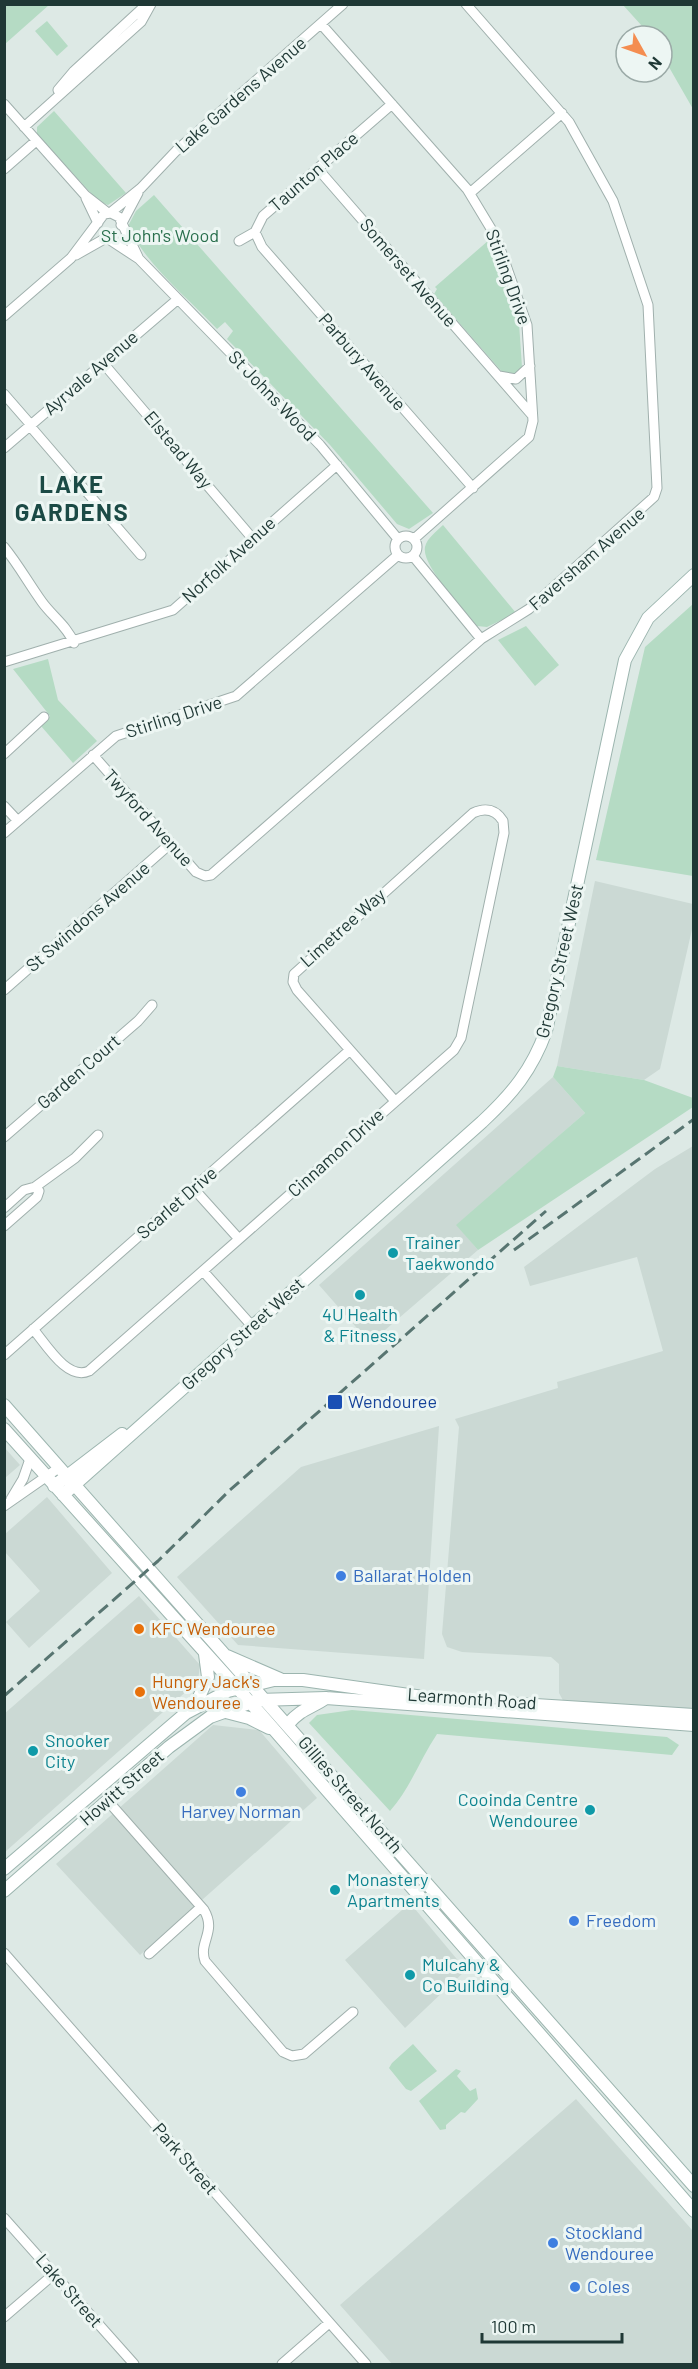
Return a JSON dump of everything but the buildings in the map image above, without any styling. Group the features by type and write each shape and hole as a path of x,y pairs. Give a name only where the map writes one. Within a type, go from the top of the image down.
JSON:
{"main road":[{"name":"Gregory Street West","path":"55,1486 77,1485 171,1398 489,1116 527,1074 540,1050 549,1021 625,660 648,618 693,575"},
{"name":"Gregory Street West","path":"55,1486 64,1471 171,1398"},
{"name":"Gillies Street North","path":"4,1405 288,1724 693,2186"},
{"name":"Gillies Street North","path":"4,1429 237,1688 693,2211"},
{"path":"195,1706 208,1677 205,1652"},
{"path":"226,1656 281,1680"},
{"name":"Learmonth Road","path":"237,1688 281,1680 326,1683 435,1699 690,1720"},
{"name":"Howitt Street","path":"4,1869 195,1706 237,1688"},
{"path":"288,1724 302,1710 326,1698"},
{"name":"Learmonth Road","path":"249,1702 265,1699 326,1698 544,1709"},
{"name":"Howitt Street","path":"6,1888 176,1741 222,1711 249,1702"},
{"path":"222,1711 249,1718 275,1732"},
{"path":"97,1788 107,1800"},
{"path":"595,2098 607,2088"}],"street":[{"path":"48,104 74,70 147,4"},
{"path":"24,126 141,22 151,4"},
{"name":"Lake Gardens Avenue","path":"109,213 141,188 176,151 343,4"},
{"name":"Faversham Avenue","path":"206,876 218,870 481,639 529,609 648,505 656,491 646,298 611,196 562,113 466,4"},
{"name":"Stirling Drive","path":"321,24 470,193 496,237 526,321 532,429 526,440 414,539"},
{"path":"4,104 85,195 109,213 117,216 121,226 117,234 71,258"},
{"name":"Taunton Place","path":"239,241 255,232 261,219 392,104"},
{"path":"470,193 562,113"},
{"path":"4,169 36,141"},
{"name":"Somerset Avenue","path":"318,169 532,415"},
{"name":"Lake Gardens Avenue","path":"121,226 141,188"},
{"path":"85,195 98,224 99,232 106,238"},
{"path":"4,316 71,258 101,217 109,213"},
{"name":"St Johns Wood","path":"121,226 139,259"},
{"name":"Parbury Avenue","path":"255,232 262,248 473,488"},
{"name":"St Johns Wood","path":"106,238 139,259 178,299 337,465 398,539"},
{"name":"Ayrvale Avenue","path":"4,448 178,299"},
{"name":"Elstead Way","path":"103,363 253,539"},
{"path":"499,376 516,379 530,366"},
{"path":"4,394 141,555"},
{"name":"Norfolk Avenue","path":"4,662 74,643 173,610 337,465"},
{"path":"408,536 414,539 417,546 413,556 407,558 398,555 394,549 398,539 408,536"},
{"path":"4,547 29,579 41,601 70,634 74,643"},
{"name":"Stirling Drive","path":"4,833 93,755 124,732 236,696 398,555"},
{"path":"413,556 481,639"},
{"path":"4,754 44,717"},
{"name":"Twyford Avenue","path":"93,755 198,873 206,876"},
{"path":"4,806 18,821"},
{"name":"Limetree Way","path":"395,1101 296,988 293,978 296,969 473,813 484,809 495,812"},
{"name":"Cinnamon Drive","path":"33,1329 69,1370 79,1374 87,1372 454,1050 461,1038 504,833 503,821 495,812"},
{"name":"St Swindons Avenue","path":"4,990 171,843"},
{"name":"Garden Court","path":"4,1137 138,1021 152,1005"},
{"name":"Scarlet Drive","path":"4,1355 350,1050"},
{"path":"4,1208 28,1187 35,1187 84,1151 98,1135"},
{"path":"4,1226 39,1194 35,1187"},
{"path":"194,1189 239,1239"},
{"path":"20,1193 30,1204"},
{"path":"203,1271 252,1326"},
{"path":"6,1505 20,1486 30,1459"},
{"path":"6,1505 55,1486"},
{"path":"107,1800 201,1907 209,1926 203,1950 205,1961 285,2053 294,2056 304,2054 352,2012"},
{"path":"149,1953 201,1907"},
{"name":"Park Street","path":"4,1953 366,2364"},
{"name":"Lake Street","path":"4,2218 134,2364"},
{"path":"4,2317 54,2274"},
{"path":"282,2364 330,2323"}],"shaded area":[{"path":"595,881 693,904 693,925 660,1069 644,1080 557,1066"},
{"path":"553,1077 585,1113 457,1225 478,1250 370,1343 319,1285"},
{"path":"693,1146 693,1715 566,1706 559,1693 559,1664 551,1657 462,1652 447,1647 442,1634 459,1427 455,1419 558,1388 557,1382 663,1351 637,1257 530,1286 524,1267 655,1169"},
{"path":"439,1426 424,1659 238,1645 177,1577 301,1467"},
{"path":"4,1447 20,1465 5,1478 4,1478"},
{"path":"47,1497 112,1573 29,1648 6,1622 40,1591 5,1552 5,1534"},
{"path":"139,1596 200,1665 198,1681 5,1852 4,1714"},
{"path":"213,1725 259,1730 317,1798 140,1955 56,1864"},
{"path":"410,1903 466,1970 405,2028 345,1960"},
{"name":"Stockland Wendouree","path":"576,2099 693,2231 693,2364 392,2364 340,2305"}],"green space":[{"path":"5,4 49,4 49,5 5,44"},
{"path":"623,5 693,5 693,109 674,76 674,24 640,24"},
{"path":"47,21 68,46 57,56 35,31"},
{"path":"54,111 126,193 108,205 98,201 37,134 37,127"},
{"name":"St John's Wood","path":"154,195 433,513 409,529 397,524 330,445 227,339 233,331 225,322 217,329 168,281 136,241 128,226 136,211"},
{"path":"489,240 519,323 522,367 515,375 503,373 434,294 437,289 435,287"},
{"path":"443,525 516,613 487,627 477,626 454,599 430,565 426,555 425,547 428,541"},
{"path":"693,604 693,876 596,860 645,647"},
{"path":"526,626 559,665 535,686 498,640"},
{"path":"48,659 58,700 97,741 73,763 41,726 50,716 13,669"},
{"path":"557,1066 644,1080 693,1098 693,1107 478,1250 456,1225 585,1113 553,1077"},
{"path":"352,1710 667,1737 679,1745 672,1755 437,1734 390,1811 309,1723 317,1715"},
{"path":"413,2044 437,2071 411,2091 406,2089 389,2068"},
{"path":"456,2069 461,2071 457,2076 470,2091 476,2088 478,2099 465,2113 461,2112 446,2125 446,2129 440,2130 419,2101"}],"railway":[{"path":"514,1250 694,1119"},
{"path":"4,1696 158,1561 230,1490 546,1211"}],"place":[{"name":"Trainer Taekwondo","path":"393,1253"},
{"name":"4U Health & Fitness","path":"360,1295"},
{"name":"Wendouree","path":"335,1402"},
{"name":"Ballarat Holden","path":"341,1576"},
{"name":"KFC Wendouree","path":"139,1629"},
{"name":"Hungry Jack's Wendouree","path":"140,1692"},
{"name":"Snooker City","path":"33,1751"},
{"name":"Harvey Norman","path":"241,1792"},
{"name":"Cooinda Centre Wendouree","path":"590,1810"},
{"name":"Monastery Apartments","path":"335,1890"},
{"name":"Freedom","path":"574,1921"},
{"name":"Mulcahy & Co Building","path":"410,1975"},
{"name":"Stockland Wendouree","path":"553,2243"},
{"name":"Coles","path":"575,2287"}],"district":[{"name":"LAKE GARDENS","path":"72,499"}]}
